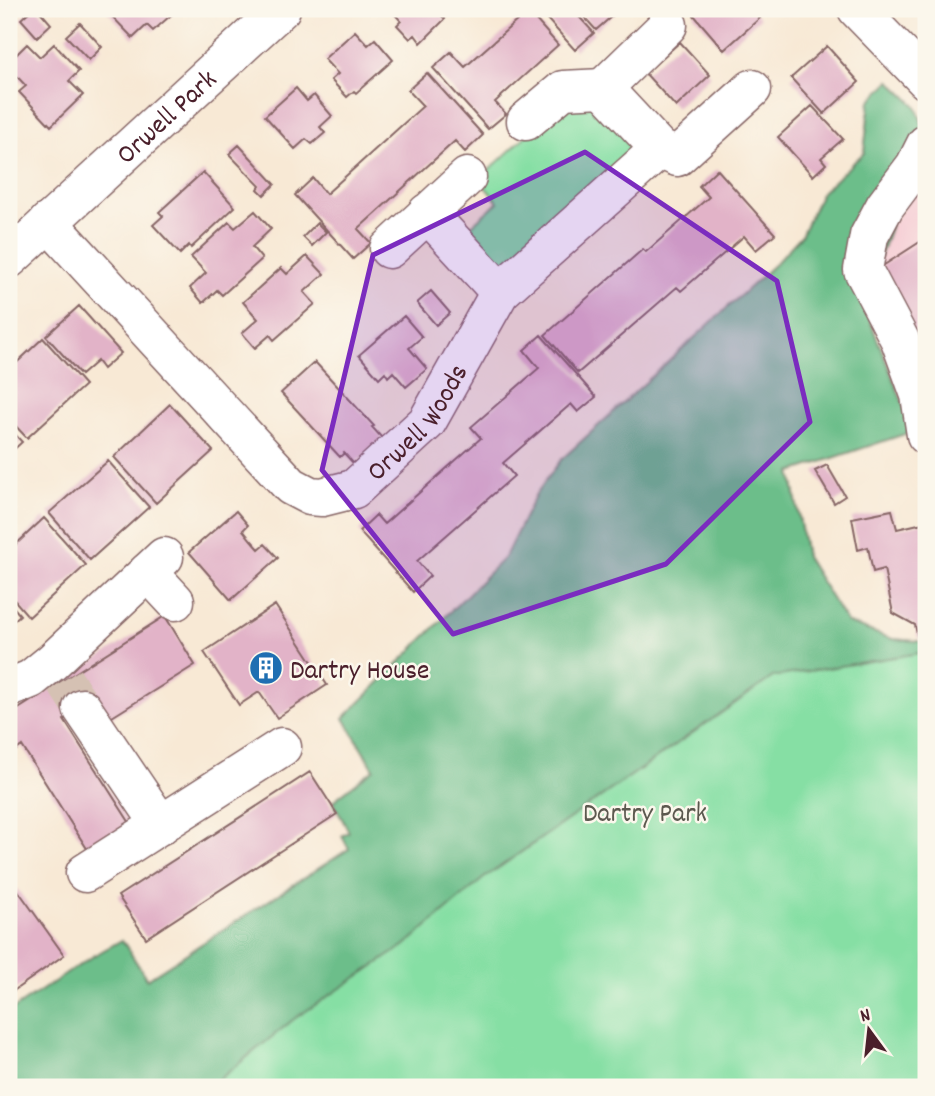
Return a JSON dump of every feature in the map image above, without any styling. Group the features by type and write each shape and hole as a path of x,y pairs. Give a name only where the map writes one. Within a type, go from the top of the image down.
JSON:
{"street":[{"name":"Orwell Park","path":"9,259 281,9"},
{"path":"857,9 926,80"},
{"path":"526,121 563,90 603,88 668,25"},
{"path":"603,88 660,149 677,157 752,89"},
{"path":"925,414 900,340 863,270 869,236 885,206 915,166 926,144"},
{"name":"Orwell Woods","path":"48,222 291,486 310,496 322,497 355,489 427,422 500,292 660,149"},
{"path":"389,249 467,177"},
{"path":"427,213 500,292"},
{"path":"66,684 156,564 175,601"},
{"path":"9,688 31,679 66,684 161,825"},
{"path":"85,873 282,747"}],"highlighted area":[{"path":"585,152 777,281 810,422 666,564 453,634 322,470 373,255"}],"shaded area":[{"path":"926,175 926,385 871,256"}],"green space":[{"name":"Dartry Park","path":"890,81 916,106 864,306 914,431 791,472 806,557 847,623 892,639 926,642 926,1087 9,1087 9,1013 18,1006 122,940 147,979 349,849 342,836 349,832 333,801 374,769 344,718 505,557 536,494 561,460 775,264 801,236 822,192 864,153 870,101"},
{"path":"890,81 916,106 923,126 864,306 914,431 791,472 806,557 847,623 892,639 926,642 926,652 773,677 484,878 404,946 294,1019 210,1087 9,1087 9,1013 18,1006 122,940 147,979 349,849 342,836 349,832 333,801 374,769 344,718 505,557 536,494 561,460 775,264 801,236 822,192 864,153 870,101"},
{"path":"591,95 643,146 504,273 465,231 498,202 485,187 485,174 565,99"}],"building":[{"path":"32,9 38,9 51,24 37,37 21,19"},
{"path":"105,9 178,9 153,31 147,25 133,38"},
{"path":"390,9 450,9 442,16 445,19 421,43 415,35 410,39 397,25 401,21"},
{"path":"538,9 572,9 594,33 575,50"},
{"path":"577,9 620,9 596,30"},
{"path":"699,9 751,9 760,18 724,50 693,14"},
{"path":"528,11 558,45 495,102 506,114 488,129 433,68 451,52 465,67"},
{"path":"80,23 102,47 89,60 66,36"},
{"path":"355,31 368,45 375,39 393,60 356,93 354,91 347,97 331,80 338,74 324,59"},
{"path":"680,42 710,75 676,107 645,73"},
{"path":"27,44 40,57 54,44 79,71 69,81 83,95 51,126 19,92 26,86 9,68 9,62"},
{"path":"827,46 859,82 824,114 791,78"},
{"path":"427,73 483,135 465,152 455,141 358,229 371,243 353,259 295,195 313,178 326,194 423,106 408,90"},
{"path":"296,88 307,101 314,95 332,116 320,127 325,133 312,144 306,139 295,149 265,116"},
{"path":"812,106 843,139 821,158 826,164 813,176 778,137"},
{"path":"239,145 275,184 264,195 258,189 260,186 229,154"},
{"path":"717,169 775,234 756,250 744,236 681,291 677,287 578,373 545,335 643,249 646,252 709,197 699,186"},
{"path":"203,172 235,207 191,248 189,245 180,254 153,225 163,216 159,212"},
{"path":"255,211 271,229 252,247 262,259 222,295 217,290 203,303 190,288 206,273 191,257 229,222 235,228"},
{"path":"317,223 326,232 312,246 303,237"},
{"path":"926,238 926,354 878,278 878,269"},
{"path":"307,256 324,274 304,292 315,304 274,340 270,335 255,348 242,333 258,319 243,302 281,268 287,274"},
{"path":"431,291 450,313 436,325 417,303"},
{"path":"79,306 121,353 103,369 97,361 81,375 46,336"},
{"path":"404,316 422,337 409,348 427,369 406,387 393,372 388,377 385,372 379,378 359,355"},
{"path":"541,335 596,397 578,412 571,404 503,463 514,476 417,561 430,576 413,592 359,531 376,515 384,524 481,438 471,427 539,368 524,350"},
{"path":"43,338 85,385 27,438 9,419 9,370"},
{"path":"315,362 382,438 354,464 344,453 340,457 281,393"},
{"path":"170,404 213,451 156,503 114,457"},
{"path":"9,428 22,442 9,454"},
{"path":"108,461 149,507 90,560 49,513"},
{"path":"827,465 845,496 834,503 815,471"},
{"path":"892,510 897,529 923,523 926,536 926,637 918,638 915,625 893,613 884,569 873,572 868,547 858,550 852,518"},
{"path":"236,511 248,525 243,530 259,549 265,544 278,558 231,600 189,552"},
{"path":"44,518 86,565 29,617 9,594 9,551"},
{"path":"9,602 20,615 9,625"},
{"name":"Dartry House","path":"275,605 327,685 277,718 259,692 239,705 204,652"},
{"path":"165,616 195,665 104,722 91,703 64,720 135,831 93,858 22,746 9,755 9,715"},
{"path":"310,772 337,814 146,938 118,896"},
{"path":"17,889 64,955 9,994 9,894"}],"tunnel":[{"path":"64,680 82,708"}],"place":[{"name":"Dartry House","path":"266,668"}]}
